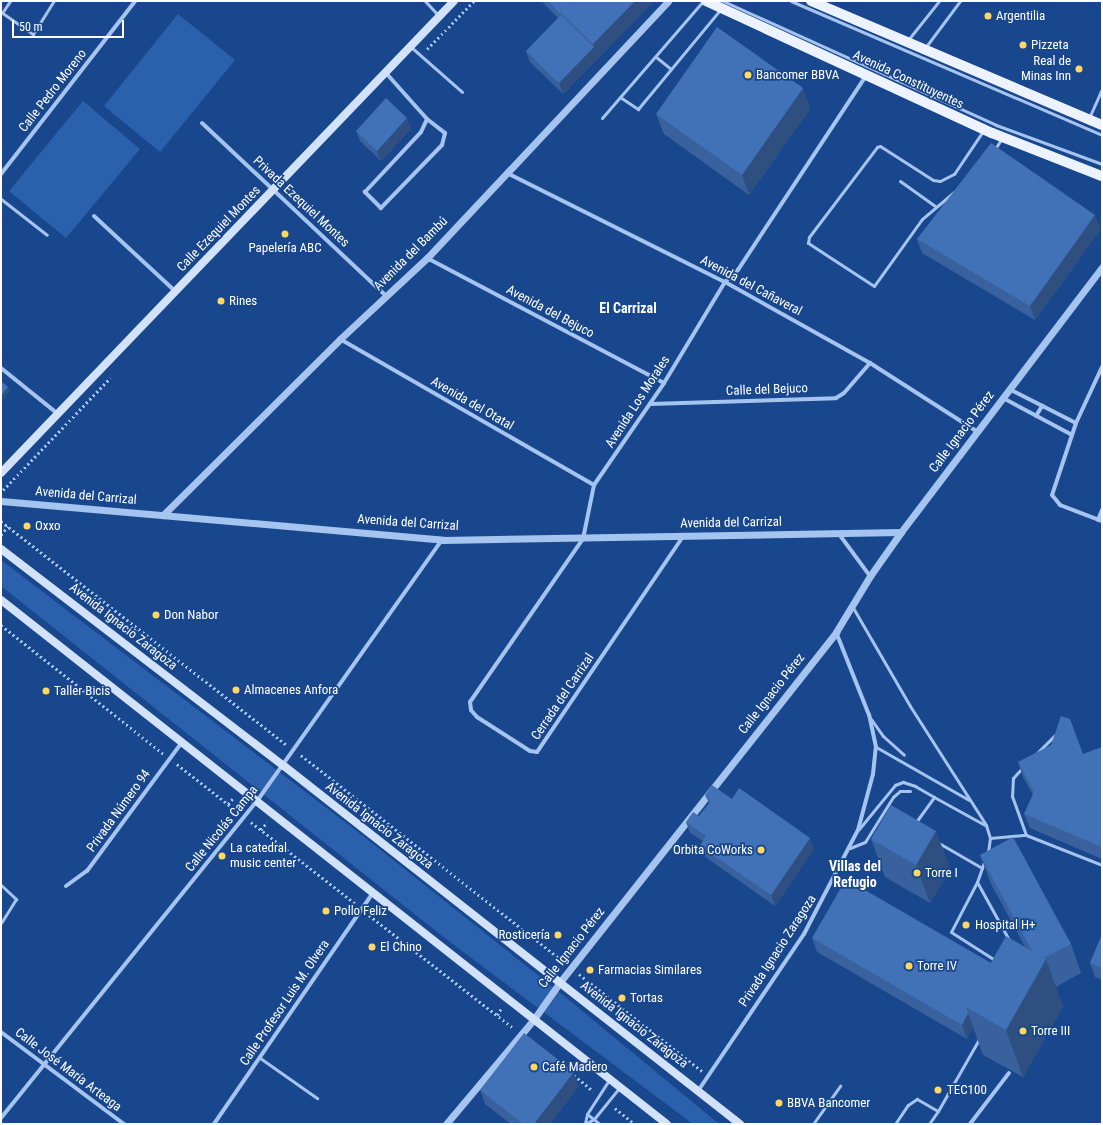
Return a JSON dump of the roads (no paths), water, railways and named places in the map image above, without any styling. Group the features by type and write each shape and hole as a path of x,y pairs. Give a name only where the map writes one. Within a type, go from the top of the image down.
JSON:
{"main road":[{"name":"Calle Ezequiel Montes","path":"1,473 454,1"},
{"name":"Avenida Constituyentes","path":"704,1 722,5 1002,138 1102,176"},
{"path":"811,1 1102,125"},
{"name":"Avenida Ignacio Zaragoza","path":"1,549 284,766 740,1124"},
{"path":"1,600 667,1124"}],"street":[{"name":"Calle Pedro Moreno","path":"1,174 135,1"},
{"name":"Avenida del Bambú","path":"163,515 340,339 427,258 506,172 668,1"},
{"path":"385,73 427,119 445,133 442,145 381,208 365,192 421,132 427,119"},
{"path":"724,282 738,270 867,75"},
{"name":"Privada Ezequiel Montes","path":"202,123 386,296"},
{"name":"Avenida del Cañaveral","path":"506,172 724,282 870,363 978,432"},
{"path":"94,216 175,292"},
{"name":"Avenida del Bejuco","path":"427,258 664,383"},
{"name":"Calle Ignacio Pérez","path":"446,1124 534,1019 560,982 836,632 870,576 901,532 1102,267"},
{"name":"Avenida Los Morales","path":"583,539 594,485 664,383 724,282"},
{"name":"Avenida del Otatal","path":"340,339 594,485"},
{"name":"Calle del Bejuco","path":"650,404 836,398 844,393 870,363"},
{"path":"1102,367 1076,423 1052,495 1060,505 1100,520 1102,510"},
{"path":"1,368 58,414"},
{"path":"1009,389 1076,423"},
{"path":"1003,398 1072,435"},
{"path":"1036,416 1042,406"},
{"name":"Avenida del Carrizal","path":"1,501 443,540 531,536 583,539 684,535 901,532"},
{"path":"839,534 870,576"},
{"name":"Cerrada del Carrizal","path":"583,539 470,702 471,710 477,717 530,751 537,752 543,746 684,535"},
{"name":"Calle Nicolás Campa","path":"1,1118 257,802 295,751 443,540"},
{"name":"Privada Ignacio Zaragoza","path":"698,1091 804,934 858,830 873,774 876,747 869,715 836,632"},
{"name":"Privada Número 94","path":"66,886 87,871 182,742"},
{"name":"Calle Profesor Luis M. Olvera","path":"214,1124 373,893"},
{"name":"Calle José María Arteaga","path":"1,1032 46,1064 124,1124"},
{"path":"970,1124 1009,1073"}],"lane":[{"path":"10,1 1,12 33,34 54,1"},
{"path":"425,1 440,16"},
{"path":"602,118 704,1"},
{"path":"791,1 1102,135"},
{"path":"906,42 939,1"},
{"path":"924,50 960,1"},
{"path":"620,97 638,109 722,5 996,125 1102,164"},
{"path":"411,46 462,92"},
{"path":"656,57 671,69"},
{"path":"1089,120 1102,89"},
{"path":"956,190 935,206 922,219 874,286 808,243 809,237 877,147 880,146 933,180 940,181 954,174 984,130"},
{"path":"992,154 1002,138"},
{"path":"900,181 935,206"},
{"path":"1,199 47,235"},
{"path":"852,606 910,706 986,825 990,838 982,868 977,882 951,932 997,961"},
{"path":"869,715 883,736 904,755"},
{"path":"1034,757 1055,735"},
{"path":"876,747 971,801"},
{"path":"1026,835 1012,790 1013,778 1029,762"},
{"path":"858,830 895,785 903,782 915,786 986,825"},
{"path":"850,848 865,842 893,797 900,791 910,791"},
{"path":"912,828 934,797"},
{"path":"990,838 1026,835 1102,865"},
{"path":"931,839 982,868"},
{"path":"977,882 1007,933 1010,947"},
{"path":"1,885 16,899 1,923"},
{"path":"929,1124 981,1036"},
{"path":"260,1058 317,1098"},
{"path":"585,1124 587,1114 610,1079"},
{"path":"813,1124 840,1086"},
{"path":"585,1124 594,1119 620,1087"},
{"path":"895,1124 912,1100 917,1099 938,1111"},
{"path":"587,1114 600,1124"}],"place":[{"name":"Argentilia","path":"988,16"},
{"name":"Pizzeta","path":"1023,45"},
{"name":"Real de Minas Inn","path":"1079,69"},
{"name":"Bancomer BBVA","path":"748,75"},
{"name":"Papelería ABC","path":"285,234"},
{"name":"Rines","path":"221,301"},
{"name":"Oxxo","path":"27,526"},
{"name":"Don Nabor","path":"156,615"},
{"name":"Almacenes Anfora","path":"236,690"},
{"name":"Taller Bicis","path":"46,691"},
{"name":"Orbita CoWorks","path":"761,850"},
{"name":"La catedral music center","path":"222,856"},
{"name":"Torre I","path":"917,873"},
{"name":"Pollo Feliz","path":"326,911"},
{"name":"Hospital H+","path":"966,925"},
{"name":"Rosticería","path":"558,935"},
{"name":"El Chino","path":"372,947"},
{"name":"Torre IV","path":"909,966"},
{"name":"Farmacias Similares","path":"590,970"},
{"name":"Tortas","path":"622,998"},
{"name":"Torre III","path":"1023,1031"},
{"name":"Café Madero","path":"534,1067"},
{"name":"TEC100","path":"938,1090"},
{"name":"BBVA Bancomer","path":"779,1103"}],"district":[{"name":"El Carrizal","path":"628,308"},
{"name":"Villas del Refugio","path":"855,874"}]}
